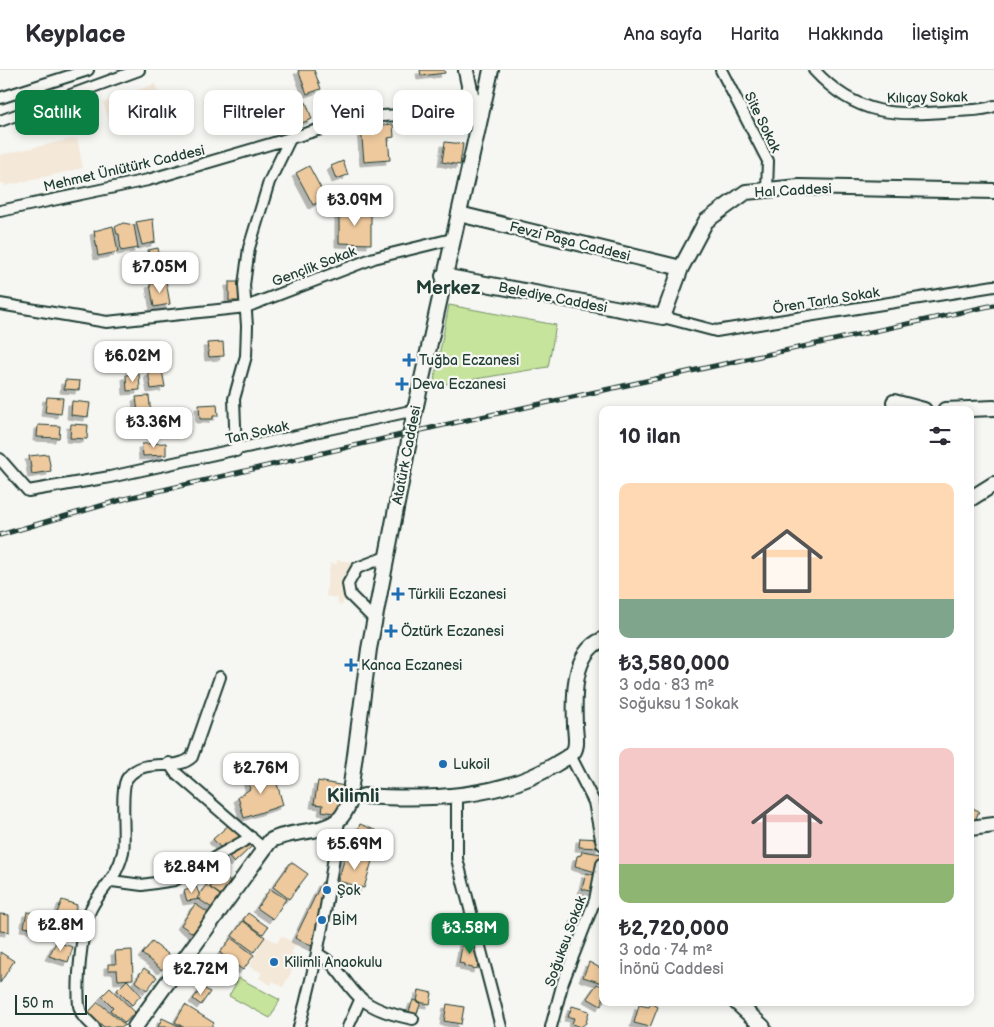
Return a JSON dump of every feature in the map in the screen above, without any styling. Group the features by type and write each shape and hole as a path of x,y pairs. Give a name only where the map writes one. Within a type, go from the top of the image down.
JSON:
{"main road":[{"path":"465,70 474,73 490,70"},
{"name":"Atatürk Caddesi","path":"465,70 478,129"},
{"name":"Atatürk Caddesi","path":"350,785 374,620 386,557 443,276 459,214 490,70"},
{"name":"Hal Caddesi","path":"663,317 681,268 706,221 746,192 799,187 994,191"},
{"name":"Fevzi Paşa Caddesi","path":"459,214 681,268"},
{"name":"Belediye Caddesi","path":"443,276 663,317"},
{"path":"894,402 909,406"},
{"path":"974,409 994,408"},
{"path":"974,496 994,484"},
{"path":"364,796 434,796 486,791 539,775 570,755 576,745 574,707 578,669 593,644 599,641"},
{"path":"349,804 344,796 345,789 350,785 360,787 364,796"},
{"path":"349,804 359,804 364,796"},
{"path":"135,1027 270,841 339,820 349,804"},
{"path":"974,828 994,825"},
{"path":"740,1006 764,1027"}],"street":[{"path":"0,98 88,70"},
{"path":"0,121 139,70"},
{"name":"Site Sokak","path":"721,70 768,161 767,190"},
{"name":"Kılıçay Sokak","path":"814,70 844,98 875,111 936,112 994,106"},
{"name":"Mehmet Ünlütürk Caddesi","path":"0,211 148,180 328,127 393,115"},
{"path":"236,450 234,399 246,356 244,286 249,248 269,182 290,139"},
{"name":"Gençlik Sokak","path":"0,304 107,322 246,306 374,258 452,239"},
{"name":"Ören Tarla Sokak","path":"663,317 716,330 994,286"},
{"name":"Tan Sokak","path":"0,459 28,491 110,477 415,410"},
{"path":"374,620 350,595 348,584 357,568 386,557"},
{"path":"94,1027 82,1015 79,1006 84,927 93,904 112,881 119,865 124,842 123,790 125,781 132,773 142,768 185,762 194,753 220,678"},
{"path":"570,755 594,802 599,828"},
{"path":"169,763 175,772 264,849"},
{"path":"457,794 457,859 501,1027"},
{"path":"299,1027 318,954 339,820"},
{"path":"112,881 142,885 175,880 251,837"},
{"name":"Soğuksu Sokak","path":"551,1027 563,982 596,900 599,882"},
{"path":"318,954 334,964 361,998 390,1013 412,1019"},
{"path":"348,1027 361,998"}],"shaded area":[{"path":"155,84 157,90 139,90"},
{"path":"109,101 109,120 103,103"},
{"path":"77,138 83,168 5,186 4,183 0,183 0,155"},
{"path":"337,560 353,562 354,567 350,602 343,601 343,605 338,604 338,598 326,596 330,563 337,564"},
{"name":"Kilimli Anaokulu","path":"265,936 277,943 281,936 296,944 291,953 299,958 283,987 273,981 271,985 259,978 262,973 249,966"}],"green space":[{"path":"449,305 556,325 548,367 433,386"},
{"path":"239,978 280,1000 270,1018 229,996"}],"building":[{"path":"298,70 314,70 321,89 313,90 313,92 307,94"},
{"path":"420,70 444,70 445,73 421,76"},
{"path":"306,102 312,119 303,122 303,103"},
{"path":"393,124 394,137 388,138 390,160 364,162 362,135 383,135 383,125"},
{"path":"445,142 463,144 460,165 442,162"},
{"path":"343,161 348,175 336,179 331,166"},
{"path":"309,166 326,198 313,205 296,173"},
{"path":"339,210 371,210 371,244 339,243"},
{"path":"153,219 155,242 142,245 136,222"},
{"path":"123,223 134,225 138,248 121,251 119,234 117,234 115,227"},
{"path":"113,226 118,252 98,256 94,231"},
{"path":"158,248 163,274 148,277 144,255 149,255 148,250"},
{"path":"166,281 170,304 154,307 150,284"},
{"path":"229,282 239,282 240,301 229,301"},
{"path":"223,342 224,356 209,357 207,343"},
{"path":"162,370 165,387 151,389 148,372"},
{"path":"139,374 140,390 127,391 126,375"},
{"path":"65,380 80,381 79,390 64,389"},
{"path":"149,396 151,415 142,416 142,412 138,412 136,397"},
{"path":"47,397 63,398 61,414 45,412"},
{"path":"72,401 90,403 88,417 71,415"},
{"path":"217,404 218,416 213,416 213,419 200,419 199,405"},
{"path":"71,424 88,425 87,439 70,438"},
{"path":"38,425 60,426 59,438 37,437"},
{"path":"166,443 166,455 143,456 142,444"},
{"path":"48,454 51,471 32,474 29,456"},
{"path":"273,769 283,805 244,818 238,797 250,789 247,779"},
{"path":"318,781 350,787 345,815 322,811 323,805 314,804"},
{"path":"974,809 979,811 974,823"},
{"path":"231,823 252,846 234,863 213,839"},
{"path":"360,824 377,831 367,857 350,851"},
{"path":"580,838 599,839 599,848 579,847"},
{"path":"582,851 599,854 599,873 575,866 577,856 581,855"},
{"path":"346,854 372,861 364,888 338,881"},
{"path":"291,862 308,874 289,899 273,887"},
{"path":"586,873 598,876 594,892 582,889"},
{"path":"219,874 239,888 230,902 210,888"},
{"path":"322,882 334,884 322,951 295,938"},
{"path":"206,885 221,895 212,908 197,898"},
{"path":"196,886 201,899 187,901 184,891"},
{"path":"270,889 286,899 273,919 257,908"},
{"path":"62,900 77,905 75,909 81,911 77,922 57,913"},
{"path":"195,904 213,916 198,937 181,925"},
{"path":"27,912 39,913 37,929 24,927"},
{"path":"248,913 268,927 263,934 243,920"},
{"path":"577,913 587,918 581,930 570,925"},
{"path":"0,914 9,915 9,932 0,931"},
{"path":"60,915 70,925 61,936 50,927"},
{"path":"243,921 265,937 254,952 232,936"},
{"path":"231,938 254,955 243,970 220,953"},
{"path":"463,941 481,944 477,969 459,963"},
{"path":"56,942 73,947 68,962 49,956"},
{"path":"152,942 172,957 162,970 142,954"},
{"path":"132,950 133,979 118,980 117,970 108,970 108,964 116,964 115,951"},
{"path":"0,952 14,961 0,983"},
{"path":"589,962 599,967 599,982 583,977"},
{"path":"144,968 157,977 147,990 135,981"},
{"path":"127,980 141,995 132,1005 117,990"},
{"path":"597,984 599,985 599,1005 587,998"},
{"path":"202,987 210,992 201,1005 193,999"},
{"path":"110,988 135,1012 125,1023 110,1010 113,1007 102,996"},
{"path":"419,990 432,993 430,1004 417,1002"},
{"path":"413,1000 421,1002 416,1016 408,1014"},
{"path":"98,1002 125,1025 123,1027 104,1027 88,1013"},
{"path":"447,1004 464,1007 461,1024 444,1021"},
{"path":"185,1005 214,1023 211,1027 183,1027 175,1022"},
{"path":"572,1006 589,1011 586,1023 581,1027 572,1024 574,1018 568,1017"},
{"path":"639,1006 658,1007 650,1027 634,1023"},
{"path":"162,1018 181,1027 158,1027"}],"railway":[{"path":"0,535 128,498 435,427 994,305"}],"place":[{"name":"Tuğba Eczanesi","path":"409,360"},
{"name":"Deva Eczanesi","path":"402,384"},
{"name":"Türkili Eczanesi","path":"398,594"},
{"name":"Öztürk Eczanesi","path":"391,631"},
{"name":"Kanca Eczanesi","path":"351,665"},
{"name":"Lukoil","path":"443,764"},
{"name":"Şok","path":"327,890"},
{"name":"BİM","path":"322,920"},
{"name":"Kilimli Anaokulu","path":"274,962"}],"district":[{"name":"Merkez","path":"448,287"},
{"name":"Kilimli","path":"353,795"}]}
